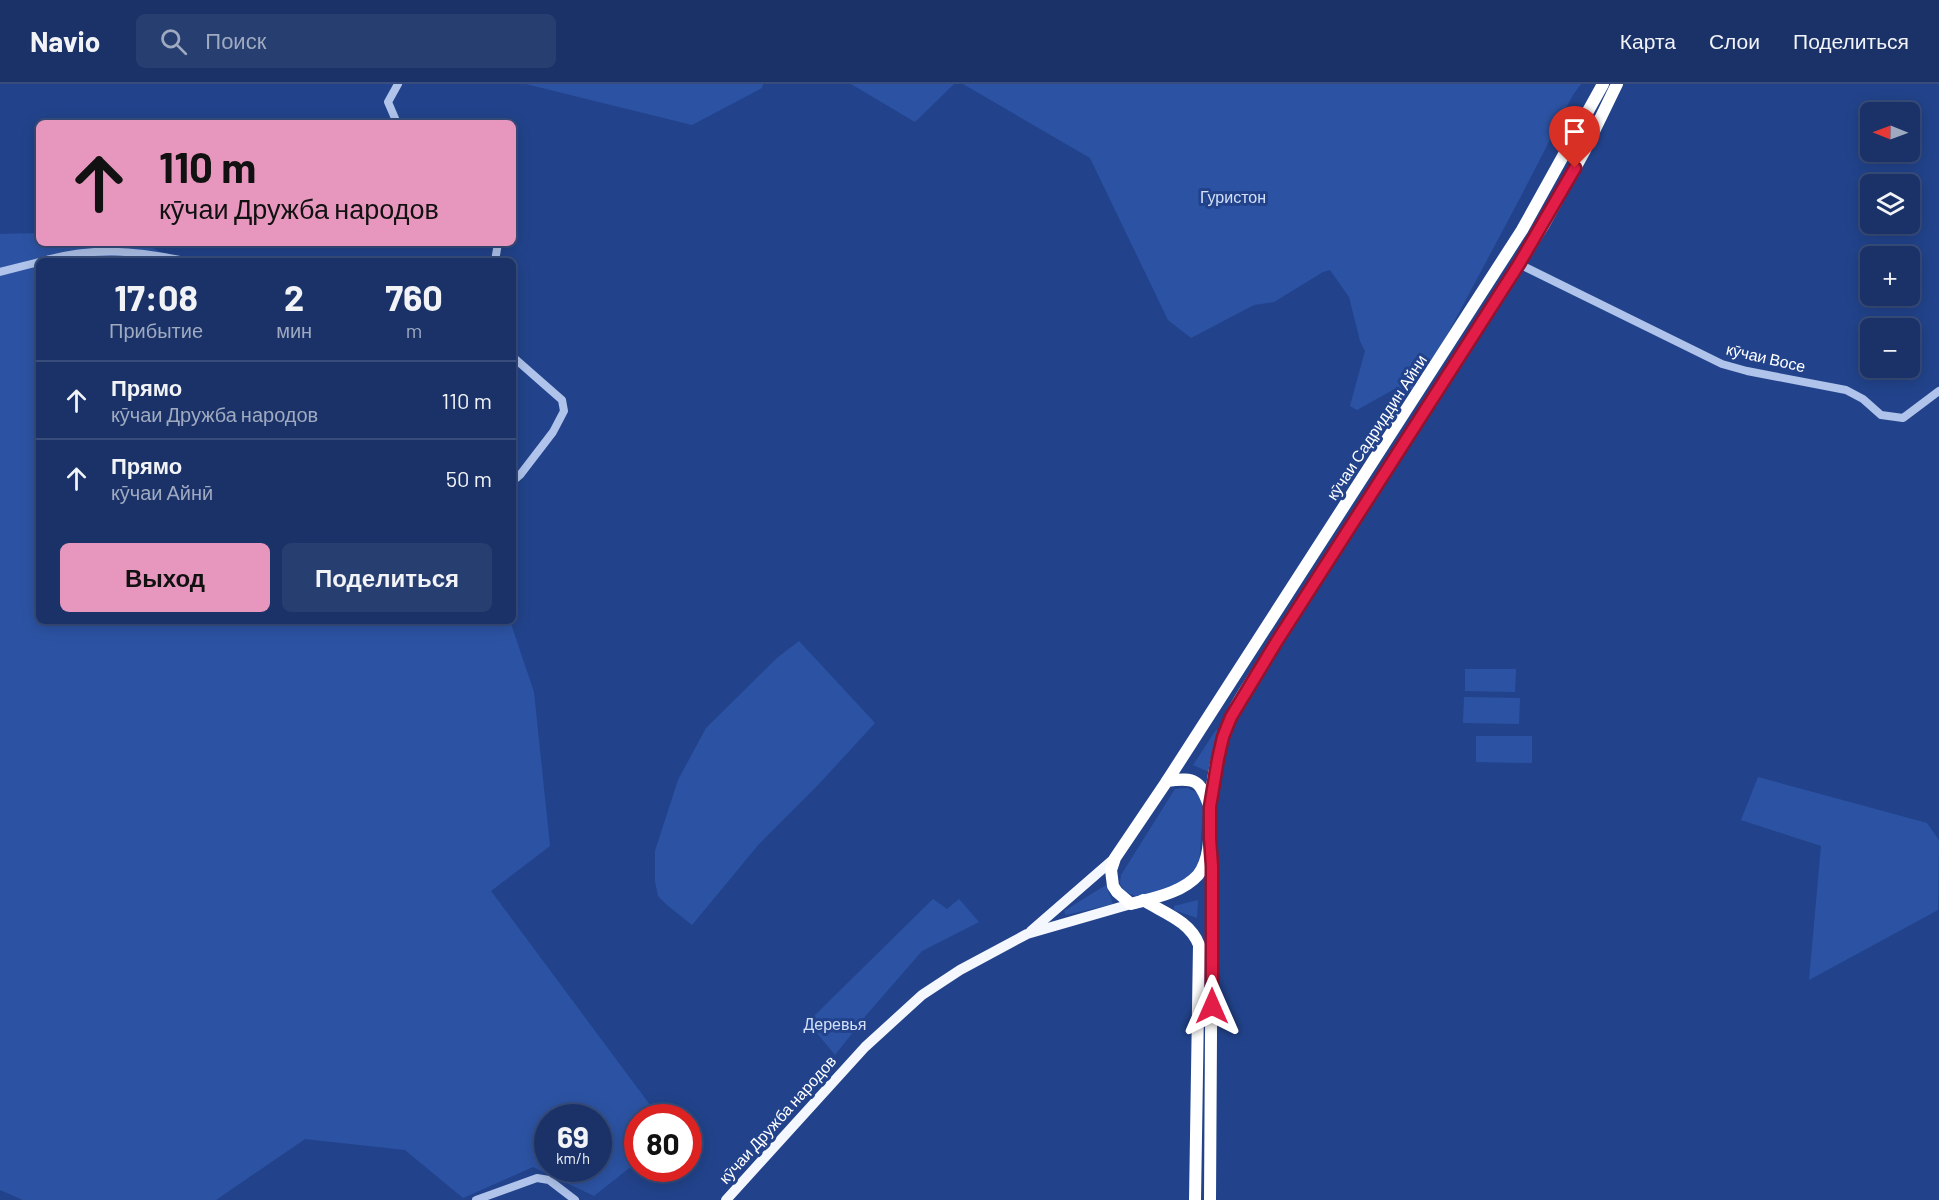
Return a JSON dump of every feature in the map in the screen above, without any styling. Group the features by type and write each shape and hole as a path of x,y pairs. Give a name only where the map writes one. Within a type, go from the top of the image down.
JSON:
{"highway":[{"name":"кӯчаи Садриддин Айни","path":"1167,781 1522,230 1603,84"},
{"name":"кӯчаи Садриддин Айни","path":"1210,807 1223,737 1231,717 1268,655 1519,264 1575,168 1617,84"},
{"path":"1195,1200 1198,945 1196,937 1186,925 1117,892 1113,886 1111,870 1115,858 1167,781 1191,779 1197,781 1206,794 1210,807 1212,866 1210,1200"},
{"path":"1137,902 1176,889 1195,877 1203,865 1210,838"}],"main road":[{"path":"1027,934 1115,858"},
{"path":"1027,934 1137,902"},
{"name":"кӯчаи Дружба народов","path":"726,1200 818,1097 901,1013 946,978 1027,934"}],"street":[{"path":"396,120 388,102 398,84"},
{"path":"52,258 70,253 133,251 169,258"},
{"path":"0,272 36,262"},
{"name":"кӯчаи Восе","path":"1519,264 1604,308 1722,364 1846,390 1863,399 1881,414 1903,418 1939,390"},
{"path":"516,360 562,400 564,411 553,432 516,478"},
{"path":"476,1200 537,1178 549,1180 575,1200"}],"green space":[{"path":"526,84 763,84 762,88 692,125"},
{"path":"851,84 954,84 915,122"},
{"name":"Гуристон","path":"963,84 1581,84 1573,95 1414,397 1398,387 1357,410 1350,406 1365,351 1360,341 1349,297 1330,270 1274,302 1254,305 1191,338 1168,320 1090,158"},
{"path":"36,233 36,246 149,246 172,258 36,258 36,624 511,624 534,692 550,846 491,891 649,1104 624,1104 624,1172 612,1182 612,1104 534,1104 534,1167 463,1198 405,1150 305,1139 216,1200 23,1200 0,1190 0,234"},
{"path":"799,641 875,723 759,844 692,925 658,896 655,881 655,851 678,780 706,728 777,658"},
{"path":"1465,669 1516,669 1515,692 1465,691"},
{"path":"1464,697 1520,698 1519,724 1463,723"},
{"path":"1216,730 1220,731 1209,772 1193,765"},
{"path":"1476,736 1532,736 1532,763 1476,762"},
{"path":"1758,777 1927,823 1939,840 1938,910 1809,980 1821,846 1741,820"},
{"path":"1187,788 1204,796 1199,864 1183,883 1154,894 1135,896 1126,892 1120,884 1121,875 1175,789"},
{"path":"1106,885 1113,904 1066,915 1064,911"},
{"name":"Деревья","path":"933,899 947,909 959,899 979,922 922,951 835,1055 808,1022"},
{"path":"1198,900 1197,918 1174,910 1174,906"},
{"path":"565,1182 612,1182 594,1196"}],"route":[{"path":"1212,1006 1210,807 1223,737 1231,717 1277,641 1519,264 1575,168"}]}
